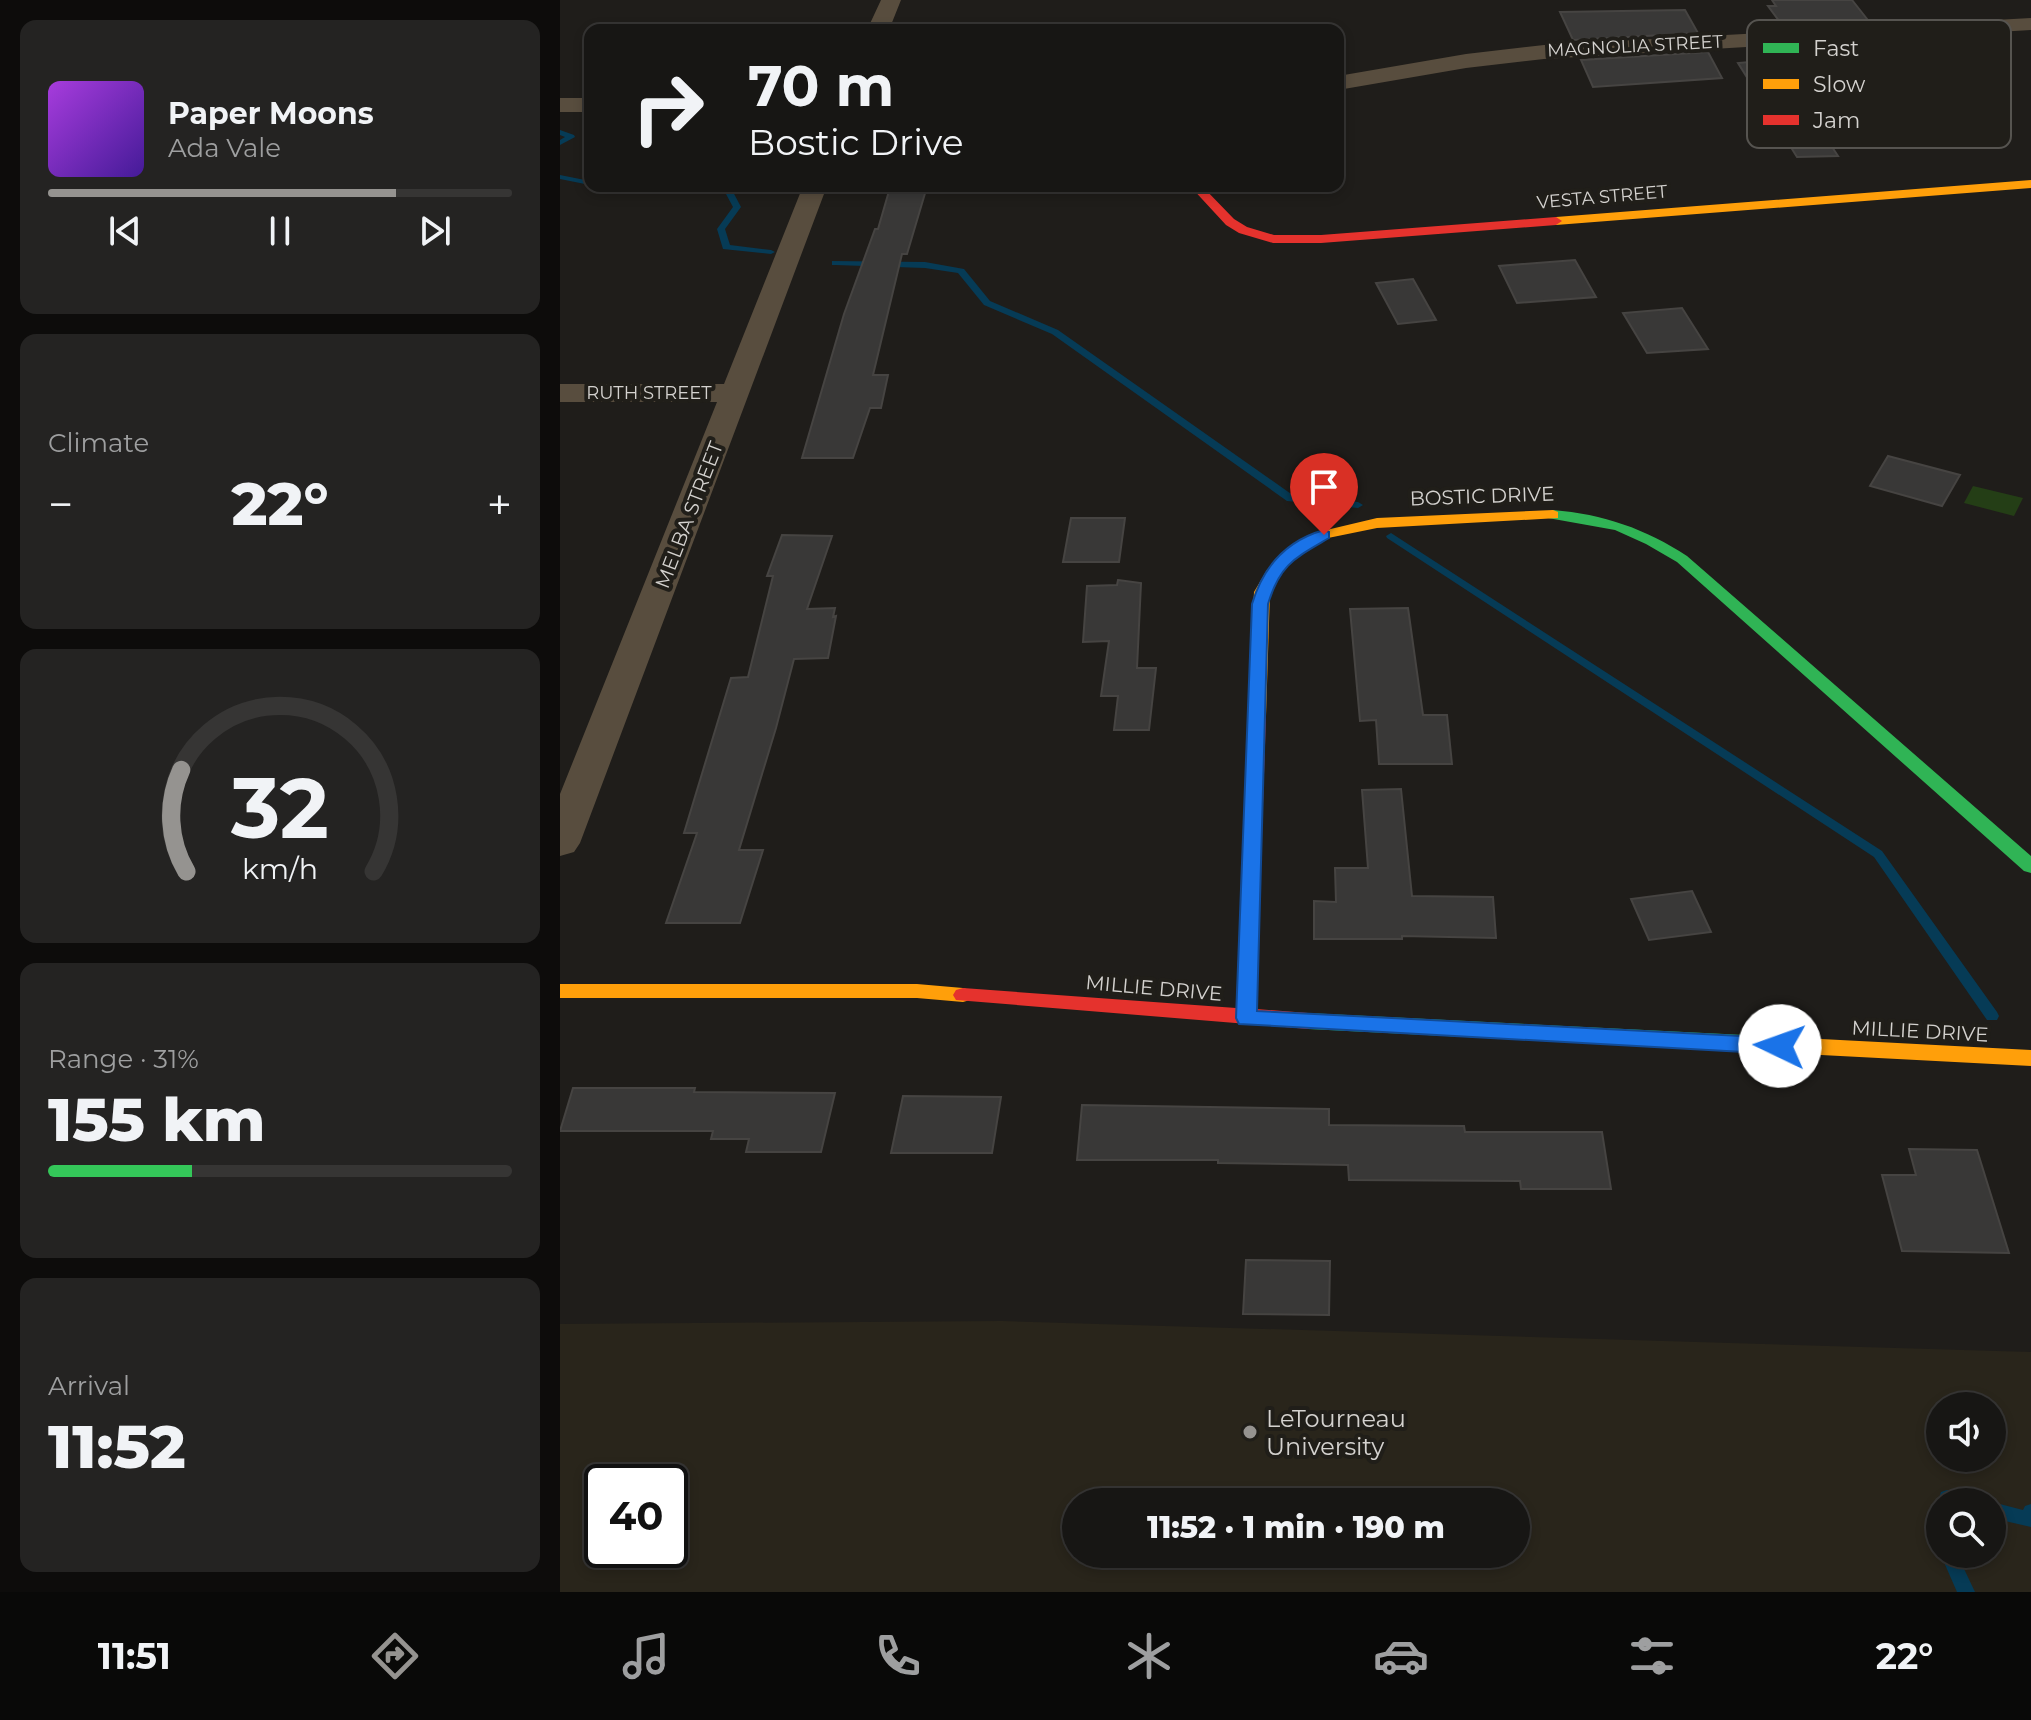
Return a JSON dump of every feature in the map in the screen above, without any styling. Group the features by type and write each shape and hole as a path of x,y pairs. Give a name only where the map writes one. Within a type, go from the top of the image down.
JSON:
{"street":[{"path":"881,24 891,0"},
{"name":"MAGNOLIA STREET","path":"2011,25 2031,24"},
{"name":"MAGNOLIA STREET","path":"1344,82 1525,53 1747,40"},
{"path":"560,105 584,105"},
{"name":"VESTA STREET","path":"1202,192 1234,225 1262,236 1287,240 2031,184"},
{"name":"MELBA STREET","path":"560,843 813,192"},
{"name":"RUTH STREET","path":"560,393 737,393"},
{"name":"BOSTIC DRIVE","path":"1246,1018 1262,592 1273,570 1297,549 1324,535 1369,524 1559,515 1602,521 1645,535 1666,546 1705,577 2031,866"},
{"name":"MILLIE DRIVE","path":"560,991 917,991 1246,1018 2031,1058"}],"shaded area":[{"name":"LeTourneau University","path":"1002,1321 2031,1352 2031,1592 560,1592 560,1324"}],"green space":[{"path":"1973,486 2023,498 2014,516 1964,503"}],"building":[{"path":"1772,0 1852,0 1868,20 1778,20 1768,6 1776,6"},
{"path":"1685,10 1698,33 1573,40 1560,12"},
{"path":"1708,52 1722,78 1593,87 1581,60"},
{"path":"1747,62 1747,77 1738,63"},
{"path":"1791,148 1833,148 1838,156 1797,157"},
{"path":"889,192 925,192 907,254 902,254 873,375 888,375 881,408 870,408 853,458 802,458 844,314 875,229 878,229"},
{"path":"1575,260 1596,297 1517,303 1499,266"},
{"path":"1413,279 1436,320 1398,324 1376,283"},
{"path":"1682,308 1708,349 1647,353 1623,313"},
{"path":"1888,456 1960,475 1942,506 1870,486"},
{"path":"1071,518 1125,518 1119,562 1063,562"},
{"path":"782,535 832,536 807,609 835,608 828,658 794,659 739,850 763,850 740,923 666,923 697,833 684,833 731,678 748,677 773,576 767,576"},
{"path":"1118,580 1141,583 1137,668 1156,668 1149,730 1114,730 1118,696 1101,696 1109,641 1083,642 1087,586 1117,585"},
{"path":"1408,608 1423,715 1447,715 1452,764 1379,764 1376,720 1360,721 1350,609"},
{"path":"1401,789 1412,896 1493,897 1496,938 1402,936 1402,939 1314,939 1314,901 1336,902 1335,868 1368,868 1362,790"},
{"path":"1692,891 1711,932 1649,940 1631,899"},
{"path":"573,1088 835,1093 821,1152 746,1152 749,1139 711,1139 713,1131 560,1131"},
{"path":"903,1096 1001,1097 992,1153 891,1153"},
{"path":"1082,1105 1329,1109 1329,1125 1464,1126 1465,1132 1602,1132 1611,1189 1521,1189 1520,1181 1349,1180 1348,1165 1218,1163 1218,1160 1077,1160"},
{"path":"1909,1149 1977,1150 2009,1253 1902,1251 1882,1175 1916,1175"},
{"path":"1246,1260 1330,1261 1329,1315 1243,1314"}],"waterway":[{"path":"560,132 571,137 560,143"},
{"path":"560,177 584,182"},
{"path":"729,192 737,207 721,229 726,247 771,252"},
{"path":"835,263 925,265 961,271 987,303 1055,332 1291,499 1358,505"},
{"path":"1391,536 1878,854 1992,1016"},
{"path":"2006,1514 2029,1520 2031,1512"},
{"path":"1955,1568 1966,1592"}],"traffic: fast":[{"path":"1553,515 1620,527 1682,559 2031,866"},
{"path":"1308,1021 1783,1045"}],"traffic: slow":[{"path":"1556,221 2031,184"},
{"path":"1257,716 1262,592 1273,573 1295,550 1323,535 1377,523 1553,515"},
{"path":"560,991 917,991 963,995"},
{"path":"1783,1045 2031,1058"}],"traffic: jam":[{"path":"1202,192 1230,222 1243,230 1273,239 1321,239 1556,221"},
{"path":"1246,1018 1257,716"},
{"path":"963,995 1308,1021"}],"place":[{"name":"LeTourneau University","path":"1250,1432"}],"route":[{"path":"1324,535 1284,558 1267,579 1260,604 1246,1018 1780,1046"}]}
